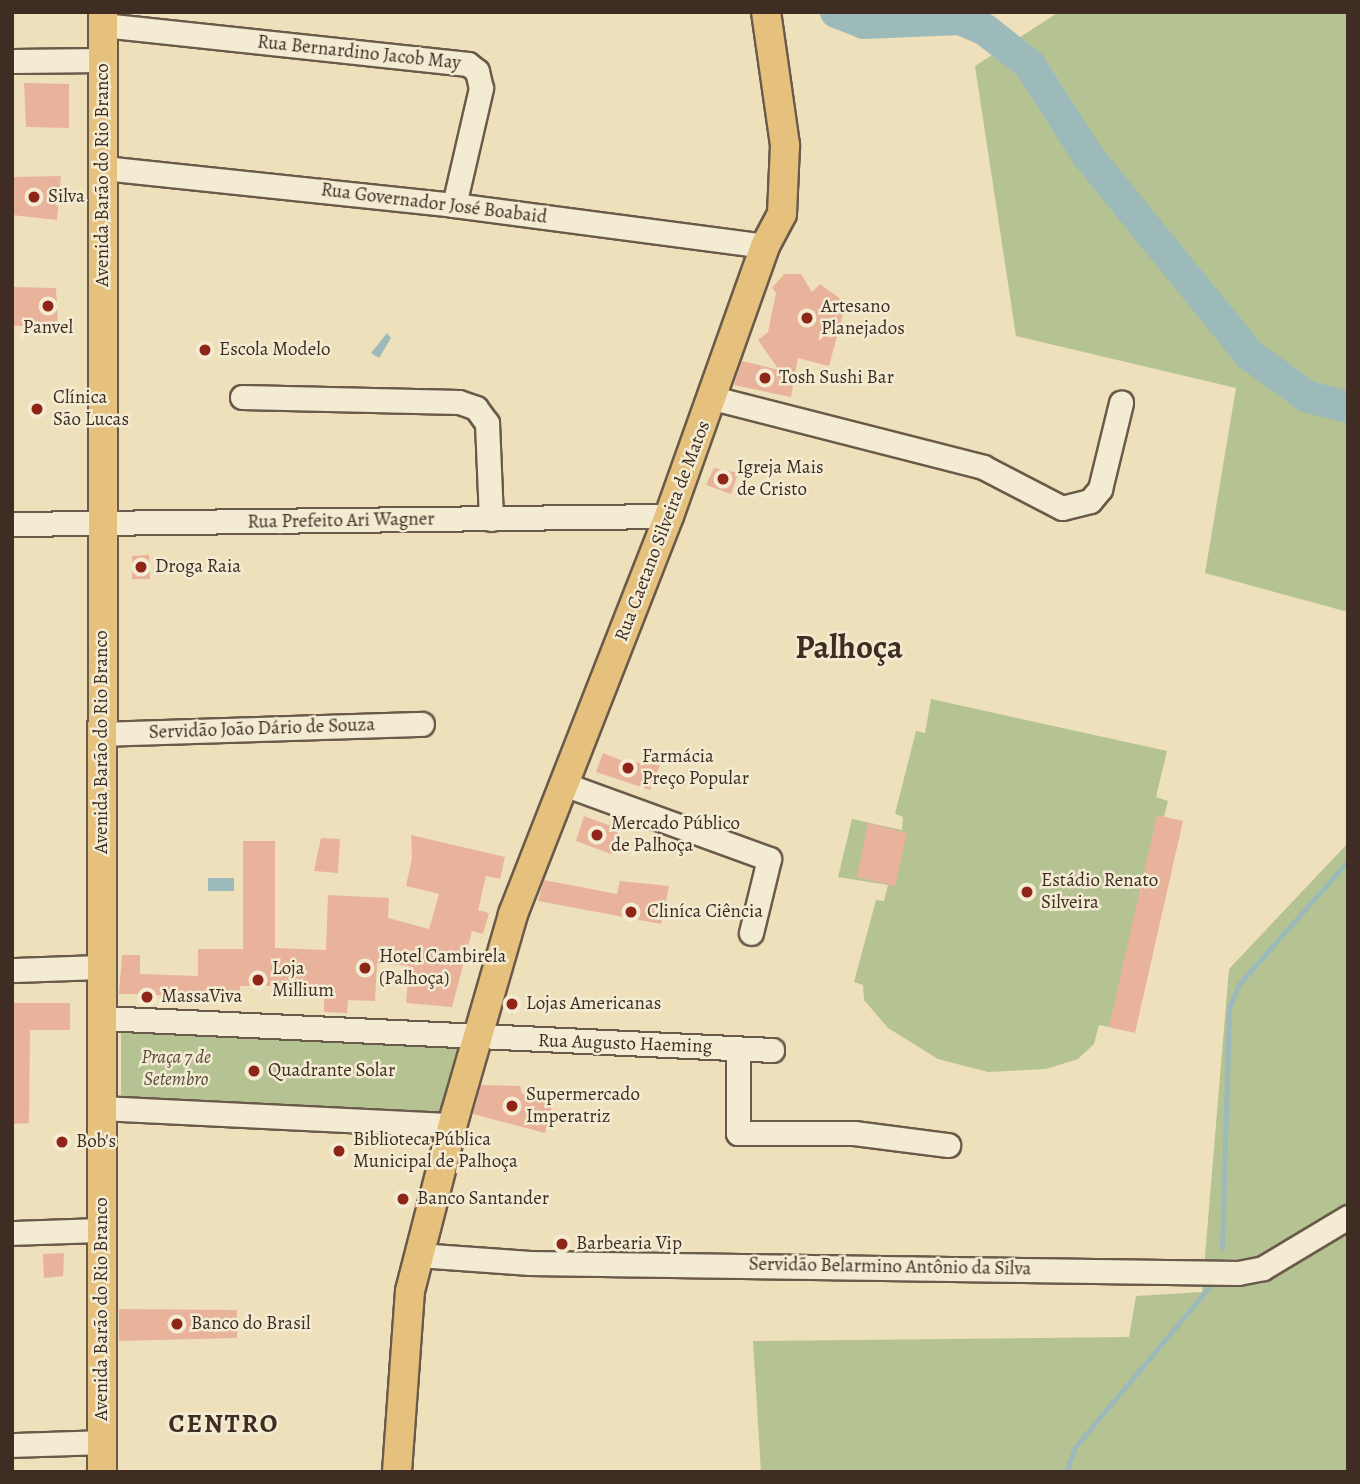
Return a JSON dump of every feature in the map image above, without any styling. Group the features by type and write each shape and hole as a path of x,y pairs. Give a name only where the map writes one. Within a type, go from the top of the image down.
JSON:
{"main road":[{"name":"Rua Caetano Silveira de Matos","path":"397,1472 404,1334 418,1255 452,1125 513,914 566,785 669,516 765,246 782,214 785,156 766,12"},
{"name":"Avenida Barão do Rio Branco","path":"102,1472 103,19"}],"street":[{"name":"Rua Bernardino Jacob May","path":"103,19 468,64 477,71 481,88 454,205"},
{"path":"12,61 102,60"},
{"name":"Rua Governador José Boabaid","path":"103,168 454,205 765,246"},
{"path":"242,397 459,402 476,408 487,423 491,520"},
{"path":"713,398 982,467 1062,508 1080,506 1100,489 1121,403"},
{"name":"Rua Prefeito Ari Wagner","path":"12,524 669,516"},
{"name":"Servidão João Dário de Souza","path":"102,734 422,724"},
{"path":"566,785 769,859 751,933"},
{"path":"12,970 103,967"},
{"path":"102,1018 477,1039"},
{"name":"Rua Augusto Haeming","path":"477,1039 772,1050"},
{"path":"737,1049 738,1132 854,1133 948,1145"},
{"path":"102,1108 452,1125"},
{"name":"Servidão Belarmino Antônio da Silva","path":"418,1255 530,1263 1238,1273 1263,1268 1348,1217"},
{"path":"12,1233 103,1230"},
{"path":"12,1445 102,1442"}],"green space":[{"path":"1059,12 1348,12 1348,612 1205,573 1236,388 1016,336 975,66"},
{"name":"Estádio Renato Silveira","path":"931,699 1167,751 1156,797 1168,801 1109,1027 1099,1025 1094,1044 1078,1059 1046,1069 988,1072 938,1059 888,1028 864,1000 863,985 854,982 876,900 884,901 888,885 838,877 852,819 902,830 903,817 895,814 916,731 925,733"},
{"path":"1348,843 1348,1472 761,1472 753,1341 1129,1337 1136,1296 1202,1292 1229,969"},
{"name":"Praça 7 de Setembro","path":"121,1029 460,1043 465,1050 449,1112 439,1116 121,1104"}],"water":[{"path":"387,333 391,338 379,358 371,353"},
{"path":"208,878 234,878 234,891 208,891"}],"building":[{"path":"24,83 69,84 69,128 26,127"},
{"path":"61,176 57,220 12,215 12,177"},
{"name":"Artesano Planejados","path":"784,274 801,274 812,292 820,284 846,303 829,366 798,358 791,397 734,385 742,361 779,370 758,340 768,332 776,293 772,288"},
{"path":"12,287 56,288 58,325 12,326"},
{"name":"Igreja Mais de Cristo","path":"714,468 738,473 731,494 706,485"},
{"name":"Droga Raia","path":"149,555 150,579 132,579 132,556"},
{"name":"Farmácia Preço Popular","path":"603,753 623,761 660,765 650,790 596,772"},
{"path":"1157,815 1183,821 1135,1033 1109,1027"},
{"name":"Mercado Público de Palhoça","path":"584,816 619,829 611,854 576,841"},
{"path":"868,823 907,833 895,886 857,877"},
{"path":"411,835 505,857 500,879 486,876 478,910 489,913 483,934 472,931 452,1007 406,1003 409,966 377,963 375,1001 348,1000 347,1013 324,1012 324,996 284,995 284,986 240,986 240,995 155,995 154,1000 141,1000 141,994 119,994 122,955 140,955 140,974 198,976 198,949 243,949 243,841 275,841 275,948 326,950 328,895 389,898 388,918 429,929 439,894 406,886 412,858"},
{"path":"321,838 340,839 338,873 314,871"},
{"name":"Cliníca Ciência","path":"544,880 617,894 620,881 669,886 661,924 538,901"},
{"path":"12,1003 70,1003 70,1030 30,1030 29,1123 12,1124"},
{"name":"Supermercado Imperatriz","path":"481,1085 520,1086 522,1094 554,1099 545,1133 473,1114"},
{"path":"64,1253 63,1276 44,1278 43,1254"},
{"name":"Banco do Brasil","path":"119,1309 237,1310 237,1338 119,1341"}],"waterway":[{"path":"836,12 864,23 960,19 984,29 1029,64 1088,156 1250,355 1308,397 1348,407"},
{"path":"1222,1247 1229,1008 1239,984 1348,861"},
{"path":"1066,1472 1075,1447 1212,1284"}],"place":[{"name":"Silva","path":"34,197"},
{"name":"Panvel","path":"48,306"},
{"name":"Artesano Planejados","path":"807,318"},
{"name":"Escola Modelo","path":"205,350"},
{"name":"Tosh Sushi Bar","path":"765,378"},
{"name":"Clínica São Lucas","path":"37,409"},
{"name":"Igreja Mais de Cristo","path":"723,479"},
{"name":"Droga Raia","path":"141,567"},
{"name":"Farmácia Preço Popular","path":"628,768"},
{"name":"Mercado Público de Palhoça","path":"597,835"},
{"name":"Estádio Renato Silveira","path":"1027,892"},
{"name":"Cliníca Ciência","path":"631,912"},
{"name":"Hotel Cambirela (Palhoça)","path":"365,968"},
{"name":"Loja Millium","path":"258,980"},
{"name":"MassaViva","path":"147,997"},
{"name":"Lojas Americanas","path":"512,1004"},
{"name":"Quadrante Solar","path":"254,1071"},
{"name":"Supermercado Imperatriz","path":"512,1106"},
{"name":"Bob's","path":"62,1142"},
{"name":"Biblioteca Pública Municipal de Palhoça","path":"339,1151"},
{"name":"Banco Santander","path":"403,1199"},
{"name":"Barbearia Vip","path":"562,1244"},
{"name":"Banco do Brasil","path":"177,1324"}],"district":[{"name":"Palhoça","path":"849,647"},
{"name":"CENTRO","path":"224,1424"}]}
